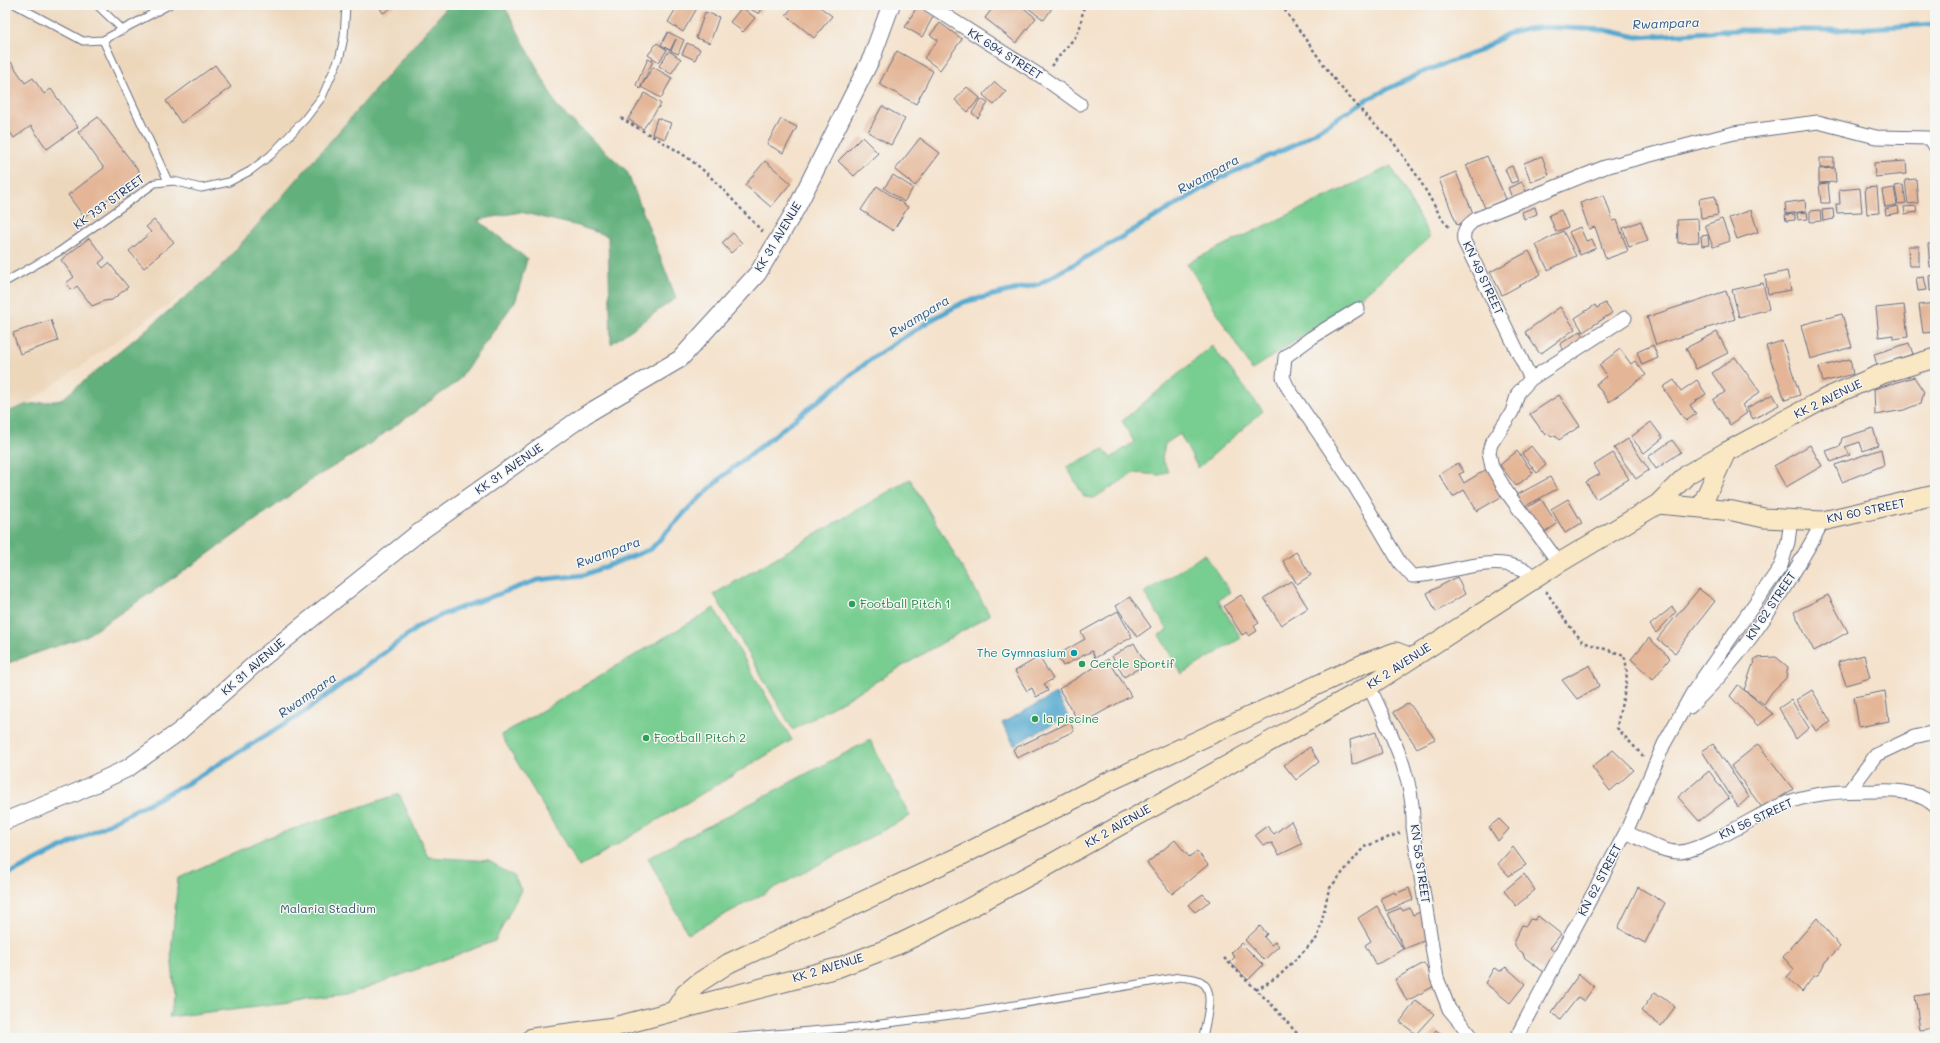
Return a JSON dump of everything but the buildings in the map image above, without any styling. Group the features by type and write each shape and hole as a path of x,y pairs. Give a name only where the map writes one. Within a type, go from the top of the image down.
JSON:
{"main road":[{"name":"KK 2 AVENUE","path":"544,1037 615,1032 675,1010 837,968 903,942 934,927 1051,864 1369,686 1559,563 1658,504 1688,474 1726,452 1826,398 1879,375 1935,358"},
{"path":"1658,504 1701,507 1726,452"},
{"name":"KN 60 STREET","path":"1701,507 1733,511 1764,518 1823,521 1935,495"},
{"path":"675,1010 685,994 698,983 729,963 958,858 1108,782 1364,663 1396,652 1412,658"}],"street":[{"name":"KK 31 AVENUE","path":"5,821 75,793 128,768 180,731 256,663 417,534 585,415 680,359 758,273 797,207 872,56 891,5"},
{"name":"KK 694 STREET","path":"928,5 1042,77 1080,104"},
{"name":"KN 49 STREET","path":"1531,379 1464,241 1463,234 1466,226 1476,219 1605,167 1734,133 1818,122 1876,137 1930,138 1935,146"},
{"path":"1358,309 1311,338 1285,358 1283,377 1288,388 1354,485 1400,563 1412,576 1425,576 1488,563 1516,566 1537,577"},
{"path":"1559,563 1508,494 1492,467 1489,452 1491,444 1512,412 1518,393 1531,379 1625,318"},
{"name":"KN 62 STREET","path":"1516,1038 1626,832 1664,744 1693,692 1781,566 1788,542 1791,519"},
{"name":"KN 62 STREET","path":"1678,720 1726,670 1761,623 1799,565 1823,521"},
{"name":"KN 58 STREET","path":"1369,686 1406,772 1414,811 1413,827 1437,978 1448,1009 1473,1038"},
{"path":"1850,791 1876,755 1914,737 1935,732"},
{"name":"KN 56 STREET","path":"1626,832 1663,849 1680,852 1698,846 1776,807 1802,798 1828,792 1902,790 1930,801 1935,806"}],"lane":[{"path":"16,5 83,41 103,40 169,5"},
{"path":"97,5 123,30"},
{"path":"150,5 154,13"},
{"name":"KK 737 STREET","path":"5,282 60,251 155,183 168,181 202,188 229,182 250,171 271,155 305,119 322,97 340,56 344,37 346,5"},
{"path":"103,40 168,181"},
{"path":"728,1038 858,1027 959,1014 1180,977 1195,979 1204,984 1208,991 1209,1002 1203,1038"}],"path":[{"path":"1042,77 1076,36 1080,27 1084,5"},
{"path":"1281,5 1313,52 1350,98 1393,142 1418,177 1447,226 1464,231"},
{"path":"621,118 651,137 673,148 704,171 764,234"},
{"path":"1537,577 1567,623 1583,642 1624,655 1628,668 1627,680 1619,714 1618,728 1654,767"},
{"path":"1256,990 1280,975 1318,937 1329,889 1364,847 1413,827"},
{"path":"1224,958 1301,1038"}],"shaded area":[{"path":"5,5 449,5 218,270 25,405 5,413"}],"green space":[{"path":"449,5 504,5 558,108 627,171 676,298 611,344 608,236 578,226 520,212 478,220 527,259 516,300 457,382 358,452 314,478 200,560 86,636 5,664 5,413 25,405 61,400 218,270"},
{"path":"1391,166 1430,237 1361,297 1252,370 1187,263"},
{"path":"1212,346 1263,411 1198,468 1180,434 1165,444 1162,458 1168,471 1160,475 1134,473 1094,498 1084,497 1067,467 1103,449 1111,458 1134,442 1122,421"},
{"name":"Football Pitch 1","path":"910,479 990,615 793,730 714,594"},
{"path":"1205,554 1230,592 1218,600 1241,638 1182,674 1159,635 1168,630 1144,593"},
{"name":"Football Pitch 2","path":"714,608 792,740 579,867 501,735"},
{"path":"870,740 910,816 688,934 648,858"},
{"name":"Malaria Stadium","path":"399,794 428,857 489,861 514,876 521,890 495,941 346,995 169,1017 175,994 171,953 178,878 266,838"}],"water":[{"name":"la piscine","path":"1056,694 1068,716 1014,745 1002,723"}],"waterway":[{"name":"Rwampara","path":"5,875 16,871 186,784 303,713 421,625 446,613 538,580 584,575 651,549 686,511 723,476 875,356 931,320 964,302 1039,284 1115,241 1222,177 1294,145 1368,99 1420,73 1479,51 1507,34 1527,29 1546,27 1605,30 1637,37 1738,30 1834,30 1935,24"}],"place":[{"name":"Football Pitch 1","path":"852,604"},
{"name":"The Gymnasium","path":"1074,653"},
{"name":"Cercle Sportif","path":"1082,664"},
{"name":"la piscine","path":"1035,719"},
{"name":"Football Pitch 2","path":"646,738"}]}
